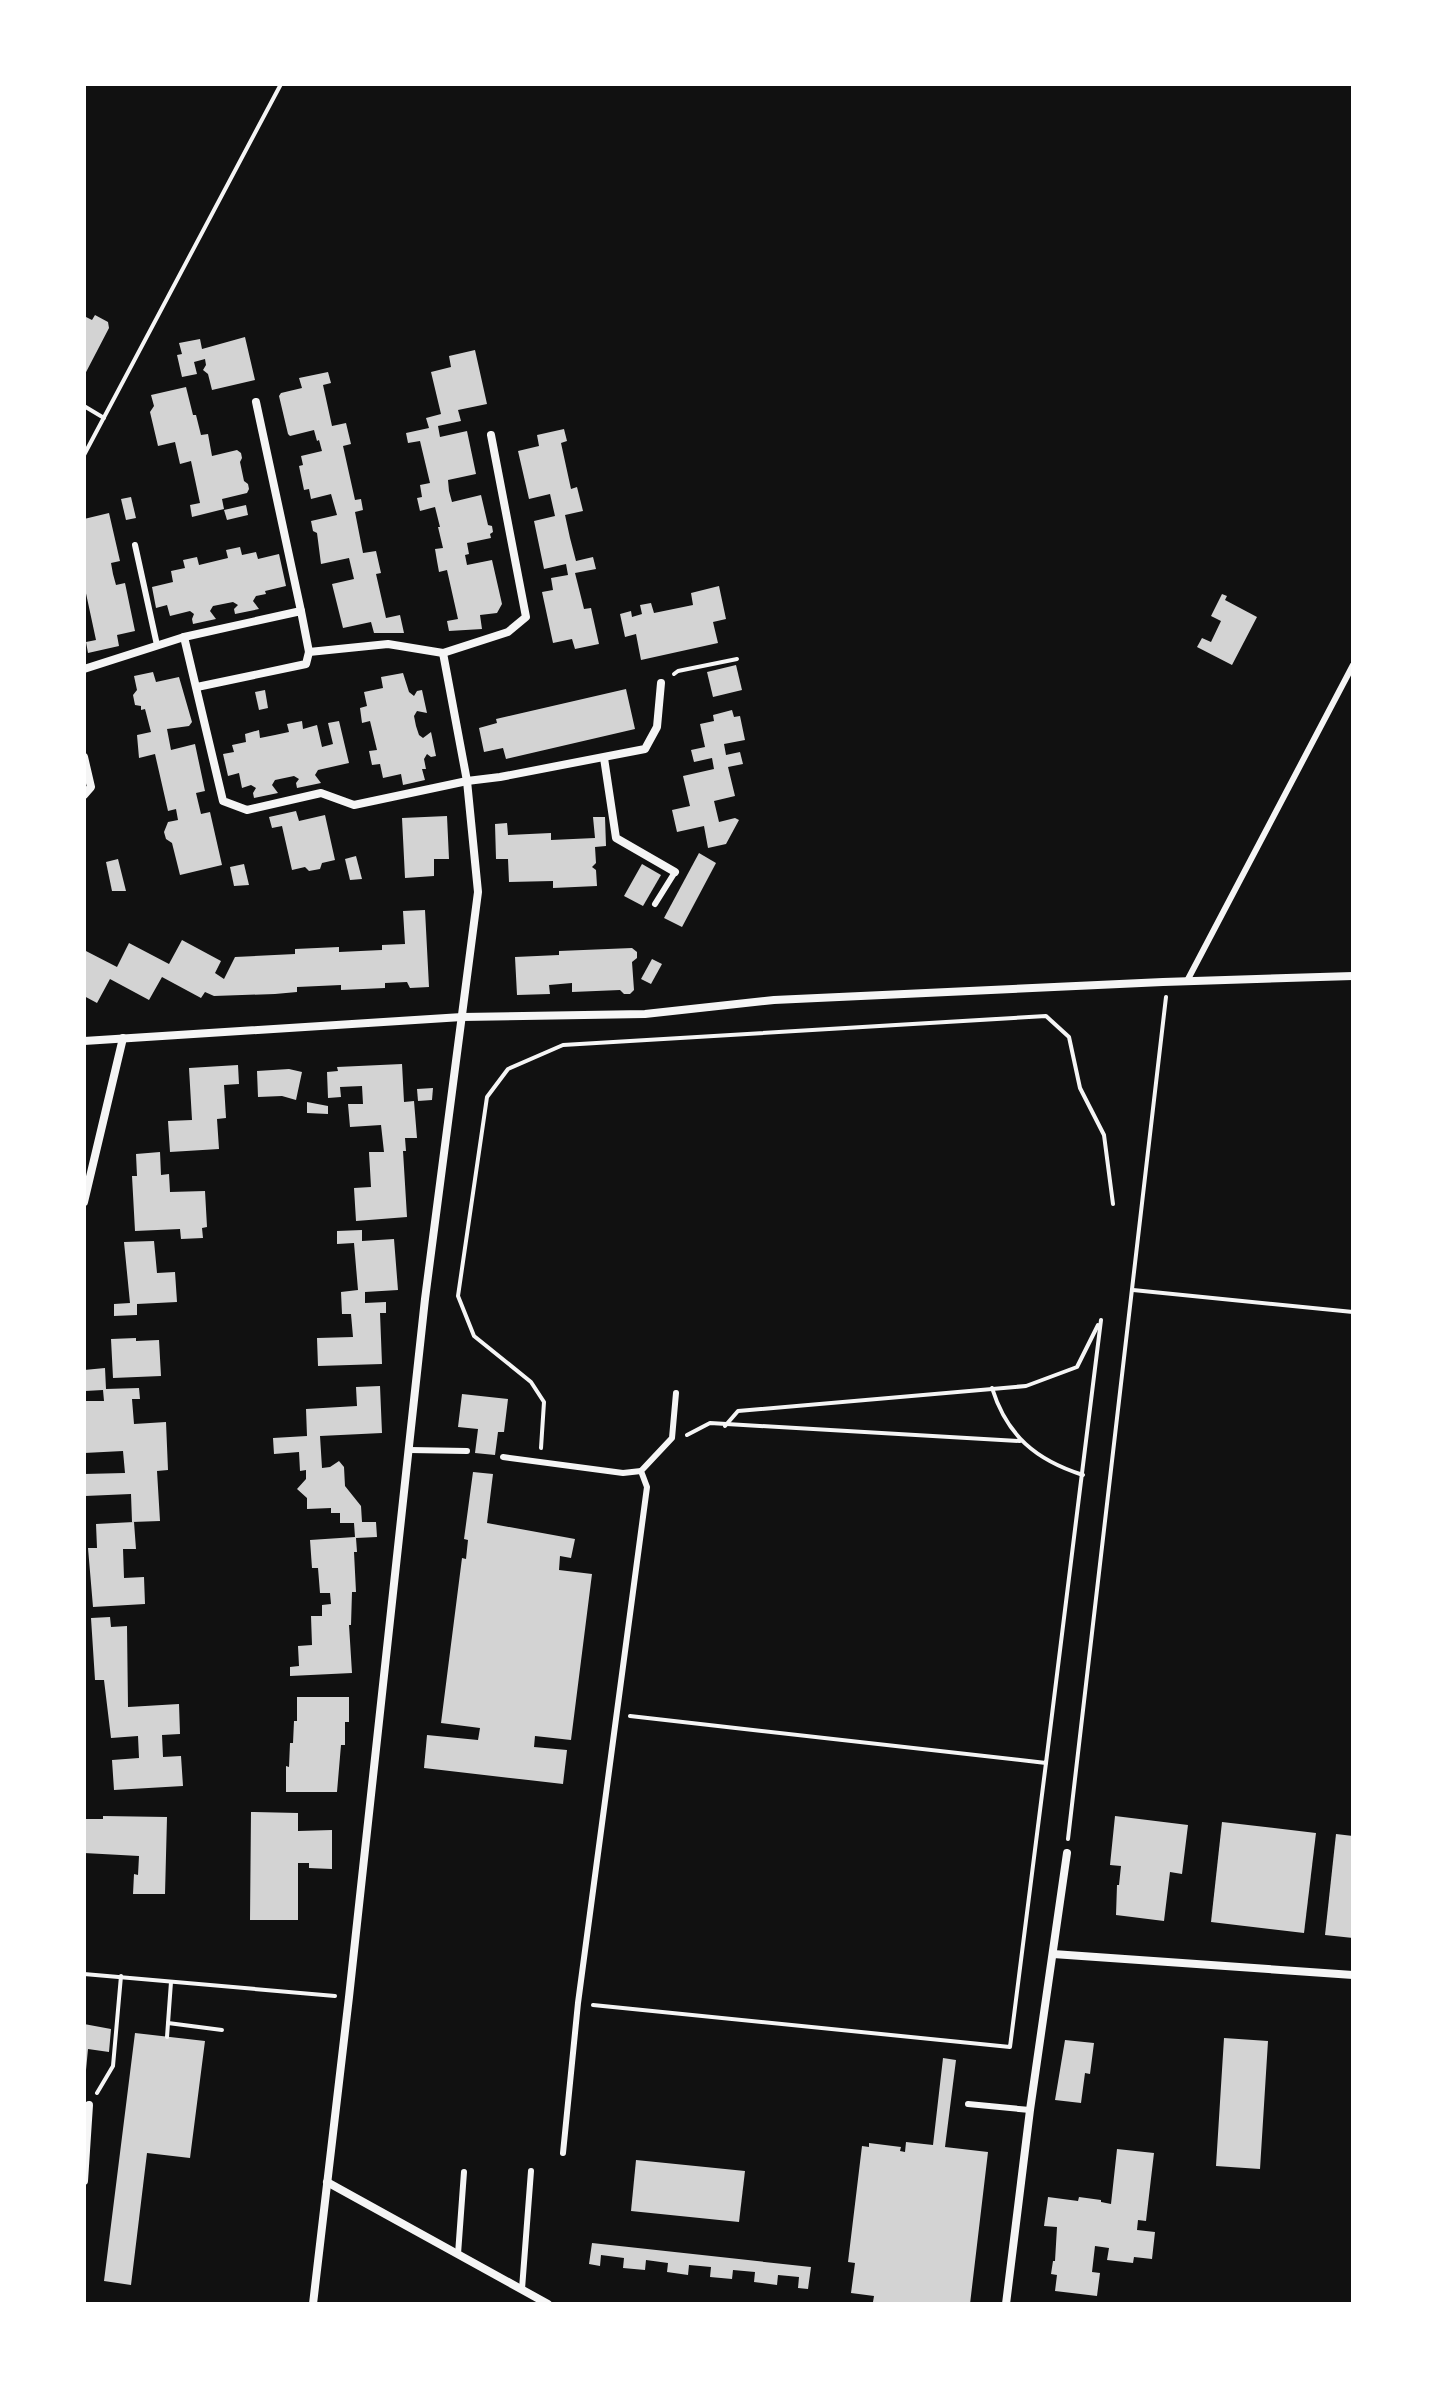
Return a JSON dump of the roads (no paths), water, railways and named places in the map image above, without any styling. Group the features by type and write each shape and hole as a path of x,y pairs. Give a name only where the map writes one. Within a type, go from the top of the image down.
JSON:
{"street":[{"path":"197,687 306,664 309,652 256,402"},
{"path":"309,652 388,644 443,653 508,632 526,617 491,435"},
{"path":"84,669 184,637 301,611"},
{"path":"184,637 223,801 247,810 321,793 354,805 645,749 657,727 661,683"},
{"path":"313,2304 425,1299 478,892 467,781 443,653"},
{"path":"84,757 91,787 84,795"},
{"path":"604,758 616,838 675,872"},
{"path":"84,1041 462,1017 645,1014 774,1000 1353,976"},
{"path":"84,1202 123,1038"},
{"path":"1006,2304 1067,1853"},
{"path":"1053,1954 1353,1975"},
{"path":"84,2181 89,2105"},
{"path":"327,2182 548,2304"}],"lane":[{"path":"135,545 157,645"},
{"path":"1187,981 1353,665"},
{"path":"655,904 675,872"},
{"path":"503,1457 623,1473 641,1471 672,1438 676,1393"},
{"path":"410,1450 467,1451"},
{"path":"563,2153 578,2003 647,1487 641,1471"},
{"path":"968,2104 1030,2110"},
{"path":"522,2289 531,2171"},
{"path":"458,2254 464,2172"}]}
